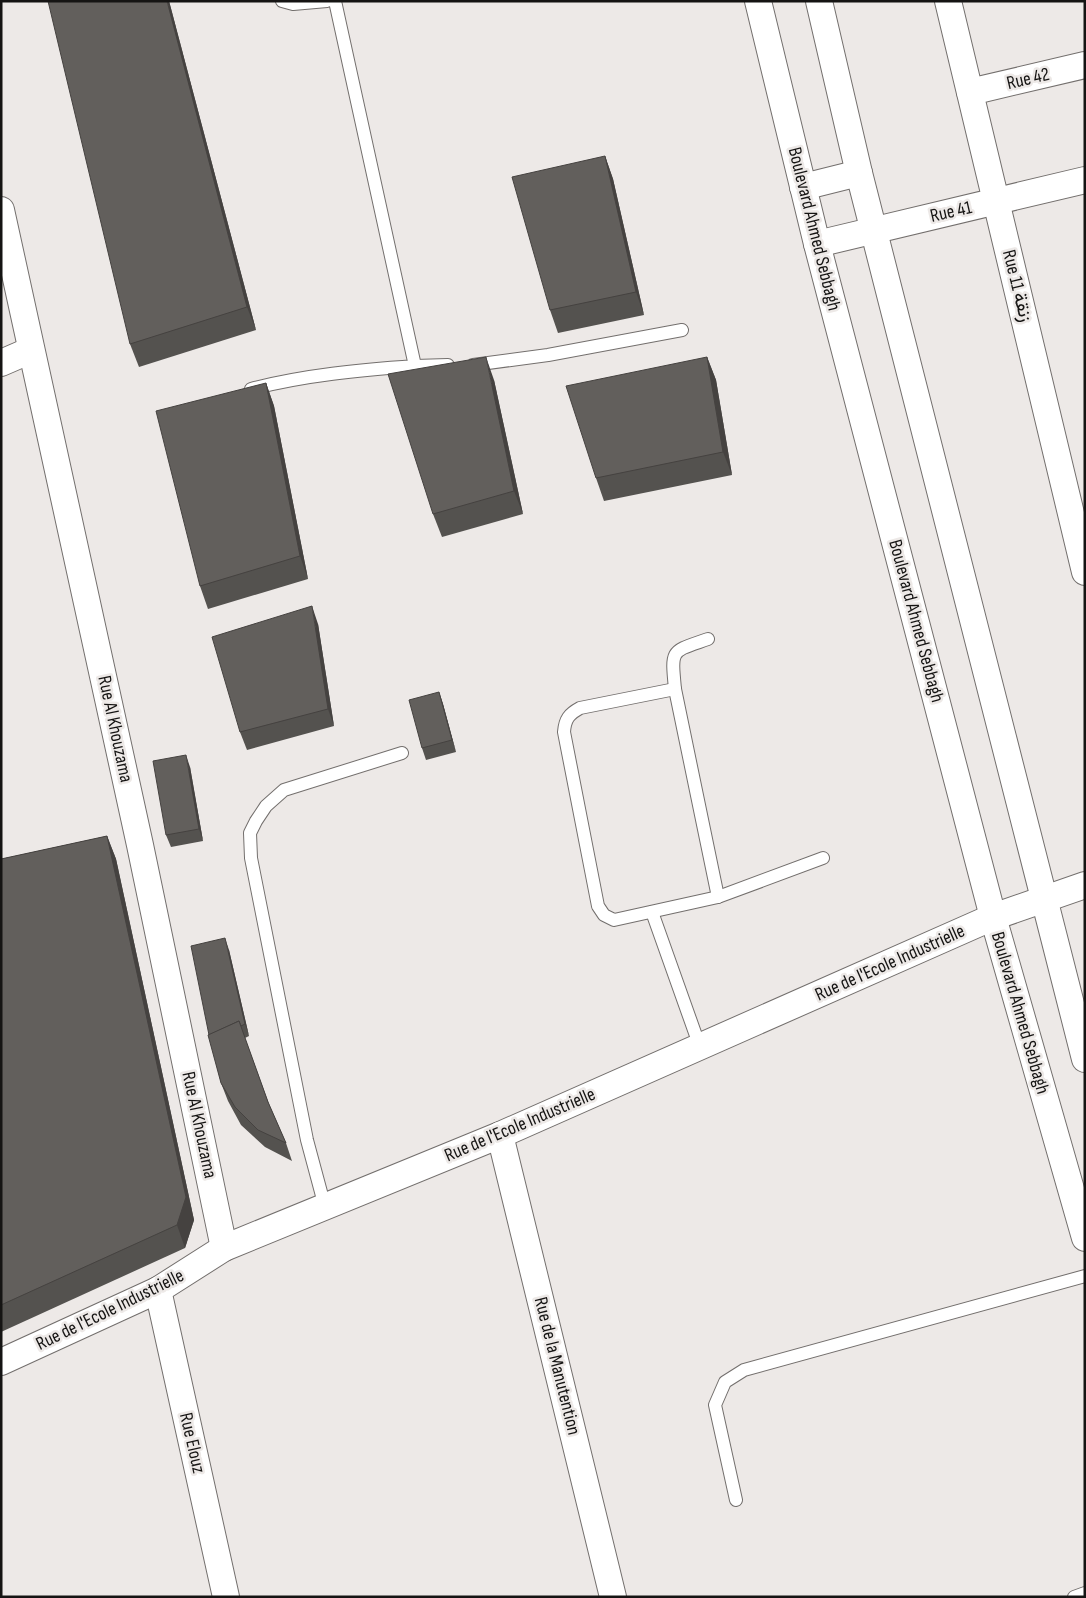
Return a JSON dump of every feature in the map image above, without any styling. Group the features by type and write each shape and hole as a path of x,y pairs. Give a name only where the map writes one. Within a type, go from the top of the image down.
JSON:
{"street":[{"name":"Boulevard Ahmed Sebbagh","path":"758,1 817,244 993,918 1085,1238"},
{"path":"819,1 859,173 1085,1060"},
{"name":"Rue 11 زنقة","path":"948,1 997,202 1076,494 1085,572"},
{"name":"Rue 42","path":"970,92 1085,65"},
{"path":"803,187 859,173"},
{"name":"Rue 41","path":"817,244 1085,180"},
{"name":"Rue Al Khouzama","path":"1,210 140,845 224,1248"},
{"path":"1,362 31,350"},
{"name":"Rue de l'Ecole Industrielle","path":"1,1362 158,1290 224,1248 500,1135 993,918 1085,885"},
{"name":"Rue de la Manutention","path":"500,1135 613,1597"},
{"name":"Rue Elouz","path":"158,1290 226,1597"}],"lane":[{"path":"282,1 293,4 327,1"},
{"path":"335,1 415,366"},
{"path":"237,393 274,383 346,371 415,366 470,365 548,355 682,330"},
{"path":"708,639 679,649 674,656 673,663 675,689 718,897"},
{"path":"675,689 580,708 571,713 565,723 566,741 589,866 600,910 608,918 614,920 718,897 823,858"},
{"path":"325,1207 302,1110 251,858 250,834 256,820 266,806 284,790 402,753"},
{"path":"652,912 700,1047"},
{"path":"736,1500 715,1405 725,1382 744,1370 1085,1276"},
{"path":"1074,1597 1085,1593"}],"building":[{"path":"48,1 167,1 247,307 130,344"},
{"path":"605,156 636,292 550,310 512,177"},
{"path":"486,357 514,491 433,514 388,374"},
{"path":"707,357 723,452 596,478 566,386"},
{"path":"266,383 300,556 200,586 156,411"},
{"path":"312,606 328,709 240,732 212,637"},
{"path":"439,692 452,740 422,748 409,700"},
{"path":"186,755 199,829 166,835 153,761"},
{"path":"107,836 186,1197 177,1225 1,1305 1,859"},
{"path":"225,938 245,1024 241,1026 239,1021 209,1035 191,946"},
{"path":"239,1021 268,1102 286,1143 258,1130 235,1107 221,1083 208,1035"}]}
